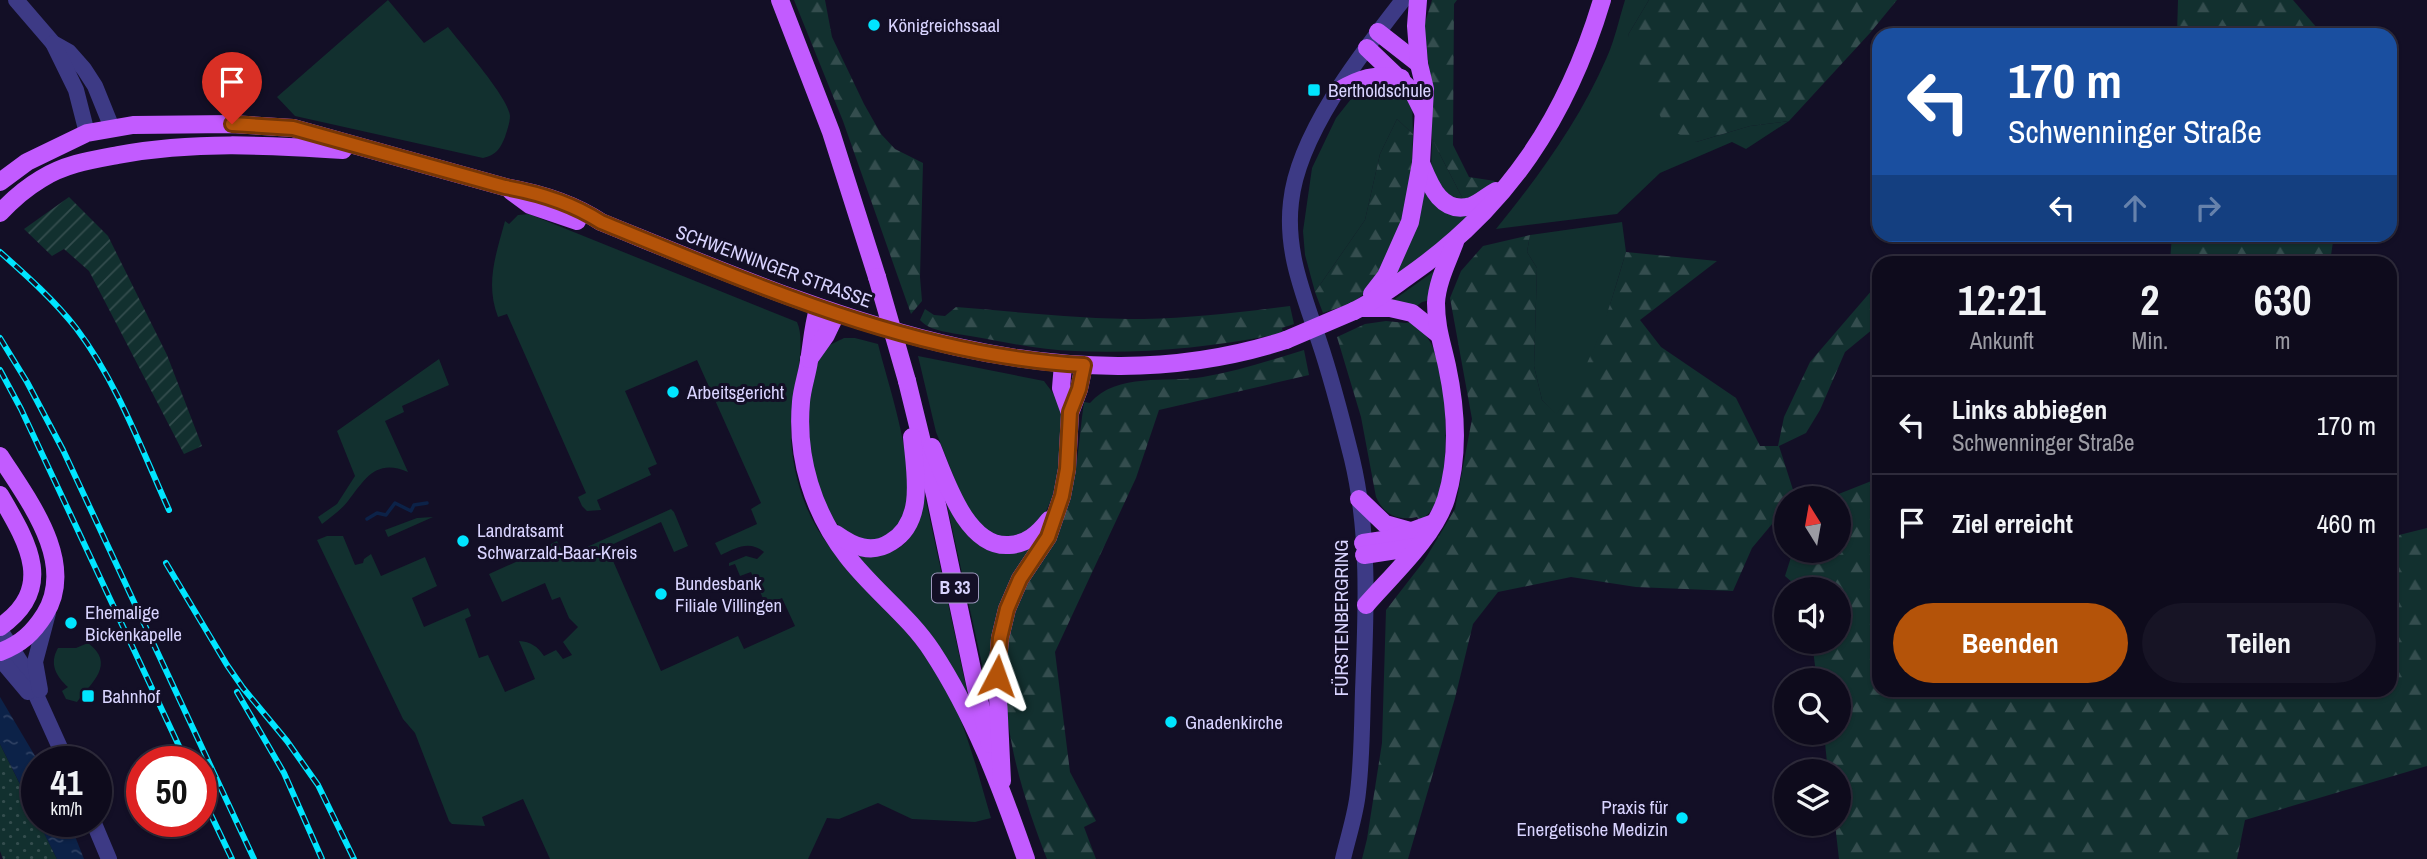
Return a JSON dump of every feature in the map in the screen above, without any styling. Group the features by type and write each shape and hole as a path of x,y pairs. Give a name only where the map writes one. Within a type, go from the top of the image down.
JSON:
{"main road":[{"name":"B 33","path":"780,0 831,132 877,277 935,495 976,688 1004,795 1026,859"},
{"path":"1357,309 1386,276 1410,222 1421,163 1425,89 1419,64 1416,26 1418,0"},
{"name":"SCHWENNINGER STRASSE","path":"0,182 27,162 87,133 112,128 186,123 293,128 505,187 530,205 582,222 601,222 818,309 911,336 1021,359 1063,364 1137,366 1207,360 1250,352 1286,340 1357,309 1455,242 1491,206 1548,129 1584,54 1602,0"},
{"path":"1378,32 1419,64"},
{"path":"1367,48 1401,78 1413,92 1423,112"},
{"path":"1338,91 1360,79 1382,75 1401,78"},
{"name":"SCHWENNINGER STRASSE","path":"0,213 42,178 92,159 136,151 216,144 381,153"},
{"path":"1421,163 1440,200 1452,206 1472,206 1513,179"},
{"path":"1366,605 1413,539 1434,523 1446,499 1452,467 1454,413 1438,334 1436,300 1455,242"},
{"path":"1357,309 1390,308 1412,313 1438,334"},
{"path":"818,309 801,401 800,435 804,470 814,499 847,556 930,648 959,696 1004,795"},
{"path":"809,359 826,335 836,314"},
{"path":"1063,364 1061,387 1070,412"},
{"path":"1004,795 997,676 1000,638 1007,609 1020,579 1048,537 1056,512 1067,469 1070,412 1084,365"},
{"path":"907,383 954,499 976,531 989,541 1002,545 1017,544 1030,539 1056,512"},
{"path":"831,531 853,545 869,549 885,546 908,527 914,512 916,484 907,383"},
{"path":"0,456 49,542 56,574 53,601 30,635 4,652"},
{"path":"0,495 26,545 34,572 26,603 0,629"},
{"path":"1359,499 1385,524 1413,539"},
{"path":"1364,549 1390,539 1413,539"}],"street":[{"path":"16,0 53,43 76,90 87,133"},
{"name":"FÜRSTENBERGRING","path":"1343,859 1358,793 1366,605 1364,549 1352,460 1330,378 1299,281 1289,230 1291,200 1312,136 1338,91 1402,0"},
{"path":"53,43 69,52 84,69 95,86 112,128"},
{"path":"43,710 35,662 38,643 53,601"},
{"path":"0,629 4,652 43,710 59,746"},
{"path":"100,837 109,859"}],"green space":[{"path":"388,0 424,43 448,27 493,84 510,116 505,137 494,153 483,158 295,116 277,97"},
{"path":"794,0 825,0 832,37 881,134 895,149 923,163 920,277 922,301 911,314 843,121"},
{"path":"1432,0 1457,0 1454,4 1453,145 1469,177 1495,181 1481,195 1463,199 1432,139 1430,75 1424,26"},
{"path":"1625,0 1649,0 1628,35 1696,142 1750,126 1789,121 1746,149 1732,142 1660,173 1617,214 1496,229 1543,167 1584,104 1610,50"},
{"path":"1649,0 1897,0 1789,121 1750,126 1696,142 1665,128 1628,35"},
{"path":"2178,0 2293,0 2317,28 2177,28"},
{"path":"1376,82 1391,83 1412,100 1413,134 1397,119 1380,154 1365,220 1315,292 1305,255 1303,231 1312,168 1336,118 1359,89"},
{"path":"1397,119 1413,134 1411,183 1403,227 1368,291 1352,303 1323,313 1315,292 1365,220 1380,154"},
{"path":"1432,139 1463,199 1449,196 1431,171"},
{"path":"1422,182 1471,212 1451,233 1391,279"},
{"path":"69,197 108,236 167,355 202,446 184,454 89,271 64,249 52,256 24,229"},
{"path":"529,214 797,322 801,345 791,421 791,442 795,470 806,506 816,527 844,565 911,637 938,673 966,734 991,818 975,822 912,819 878,803 839,819 827,818 808,859 550,859 523,799 482,817 485,826 452,824 449,821 415,733 403,719 317,540 327,536 343,536 355,565 363,563 371,554 381,576 425,557 437,586 412,598 424,627 468,608 471,616 465,619 479,658 488,655 505,692 535,679 519,641 533,645 544,656 556,650 563,659 572,655 563,642 578,627 569,618 560,597 552,600 545,583 502,602 489,574 557,541 565,557 671,509 688,546 674,552 661,522 607,547 661,671 738,636 744,649 795,626 782,598 766,605 751,572 740,576 735,564 729,566 729,563 746,556 757,559 764,552 748,546 721,555 715,543 757,524 751,509 761,503 697,360 625,391 657,464 648,468 651,475 597,500 601,510 587,511 582,506 578,497 586,493 507,314 498,317 494,305 493,269 505,221 509,224 518,215"},
{"path":"1622,222 1626,252 1604,325 1581,380 1556,415 1542,400 1534,366 1537,268 1527,252 1530,235"},
{"path":"1530,235 1527,252 1537,268 1534,366 1542,400 1556,414 1590,357 1626,252 1717,261 1640,320 1661,347 1736,398 1760,446 1778,446 1784,417 1810,362 1872,290 1872,330 1845,352 1820,410 1806,433 1779,446 1792,486 1774,486 1774,522 1752,548 1733,591 1636,587 1571,577 1498,592 1473,624 1455,698 1408,859 1362,859 1382,743 1386,610 1424,561 1455,509 1472,419 1450,298 1461,271 1483,246"},
{"path":"2171,242 2333,242 2331,256 2170,256"},
{"path":"1440,267 1431,300 1414,308 1392,301"},
{"path":"1290,306 1294,324 1282,328 1283,333 1206,346 1154,350 1075,351 1036,347 943,331 920,320 925,309 934,315 945,316 956,307 1073,317 1144,319"},
{"path":"1413,321 1424,333 1434,351 1443,388 1446,428 1444,469 1436,504 1420,521 1417,517 1392,515 1376,497 1361,417 1337,337 1365,324"},
{"path":"844,338 878,344 905,450 908,493 904,516 893,531 870,541 848,534 828,510 819,489 809,439 808,412 817,366 826,349"},
{"path":"1304,350 1309,375 1159,410 1136,478 1055,652 1070,772 1096,821 1084,827 1096,859 1047,859 1025,798 1017,766 1006,700 1006,667 1010,634 1019,603 1067,509 1074,479 1084,402 1090,403 1101,393 1128,383 1203,377"},
{"path":"918,356 1044,381 1055,396 1062,429 1060,468 1049,505 1041,520 1028,533 1000,539 988,533 967,510 936,432"},
{"path":"439,359 449,385 402,406 404,412 385,421 408,472 388,468 372,473 342,507 322,524 318,517 337,504 355,476 337,431"},
{"path":"1872,481 1872,697 2397,697 2397,536 2427,528 2427,766 2245,820 2237,859 1839,859 1836,836 1851,836 1851,759 1827,759 1825,745 1851,745 1851,668 1815,668 1814,654 1851,654 1851,577 1785,576 1789,564 1852,564 1852,489"},
{"path":"923,487 970,705 854,554 887,553 907,541 918,519"},
{"path":"945,496 963,528 1031,547 1022,564 992,710"},
{"path":"433,517 388,537 385,530 417,518"},
{"path":"88,643 100,658 99,673 77,702 66,699 62,691 68,687 55,669 55,654 58,648 76,648"},
{"path":"0,744 21,786 21,837 46,837 57,859 3,859 0,851"}],"water":[{"path":"0,697 29,746 21,746 21,786 0,744"},
{"path":"46,837 75,837 84,859 57,859"}],"waterway":[{"path":"367,519 377,513 386,515 395,503 411,511 414,505 427,503"}],"railway":[{"path":"0,252 59,308 91,349 127,416 169,510"},
{"path":"0,338 63,450 254,859"},
{"path":"0,370 21,409 179,746"},
{"path":"166,563 227,665 318,785 354,859"},
{"path":"237,692 284,773 322,859"},
{"path":"217,828 232,859"}],"place":[{"name":"Königreichssaal","path":"874,25"},
{"name":"Bertholdschule","path":"1314,90"},
{"name":"Arbeitsgericht","path":"673,392"},
{"name":"Landratsamt Schwarzald-Baar-Kreis","path":"463,541"},
{"name":"Bundesbank Filiale Villingen","path":"661,594"},
{"name":"Ehemalige Bickenkapelle","path":"71,623"},
{"name":"Bahnhof","path":"88,696"},
{"name":"Gnadenkirche","path":"1171,722"},
{"name":"Praxis für Energetische Medizin","path":"1682,818"}],"route":[{"path":"232,124 293,128 477,177 505,187 535,192 719,271 818,309 911,336 1021,359 1084,365 1070,412 1067,469 1062,496 1048,537 1020,579 1007,609 1000,638 997,676"}]}
